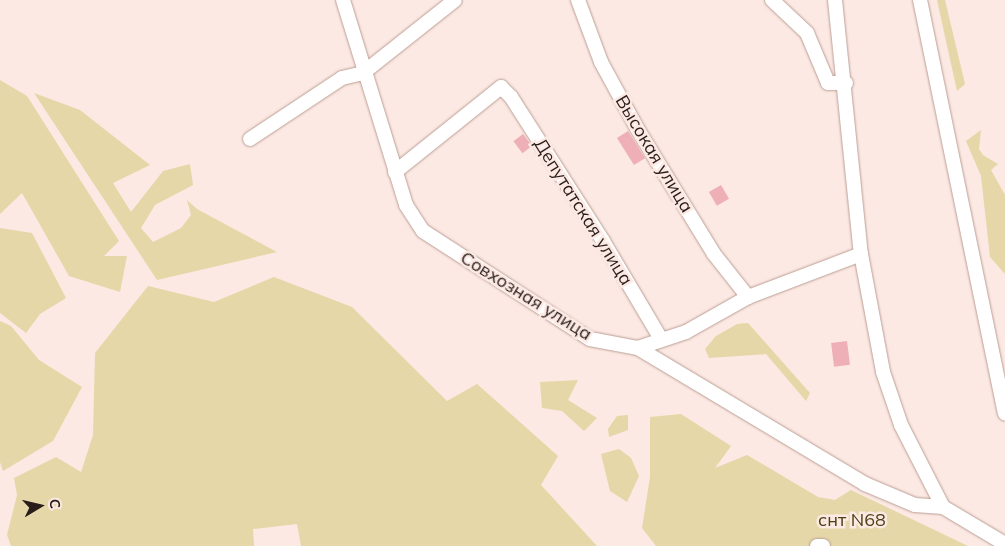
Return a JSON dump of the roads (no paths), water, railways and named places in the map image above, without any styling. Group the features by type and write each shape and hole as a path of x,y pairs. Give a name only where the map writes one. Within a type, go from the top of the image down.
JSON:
{"street":[{"name":"Совхозная улица","path":"343,0 363,73 406,205 423,231 590,339 638,348"},
{"path":"250,139 342,78 363,73 456,0"},
{"name":"Высокая улица","path":"578,0 600,62 638,130 714,254 748,297"},
{"path":"772,0 807,33 828,83 846,83"},
{"path":"836,0 846,83 861,254 886,380 901,425 943,507"},
{"path":"920,0 1005,413"},
{"name":"Депутатская улица","path":"395,172 501,87 511,97 604,241 661,339"},
{"path":"638,348 686,332 748,297 861,254"},
{"path":"638,348 866,484 915,505 943,507 1002,544"},
{"path":"817,546 823,546"}],"park label":[{"name":"снт N68","path":"852,520"}]}
